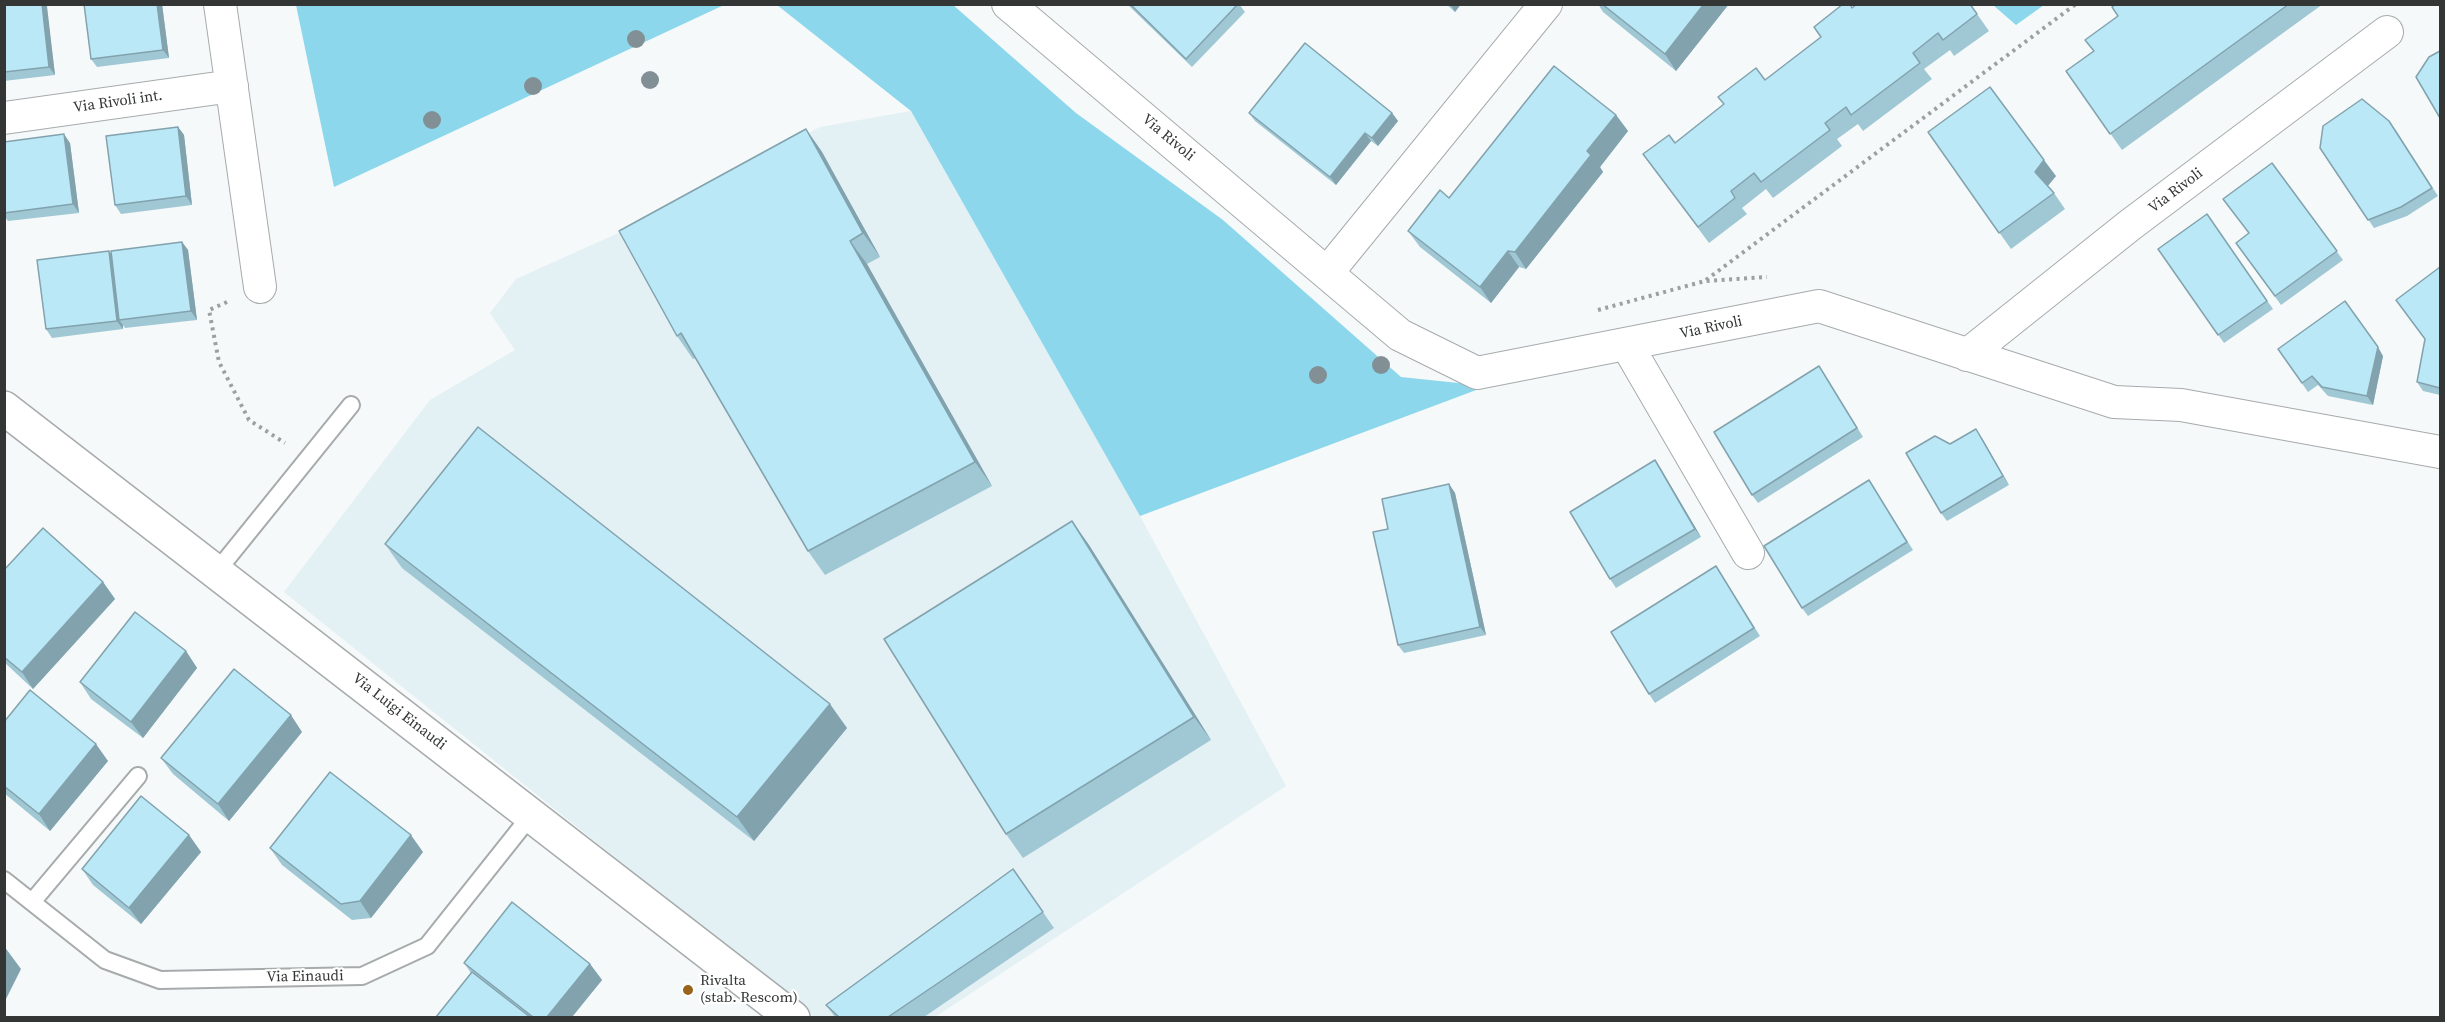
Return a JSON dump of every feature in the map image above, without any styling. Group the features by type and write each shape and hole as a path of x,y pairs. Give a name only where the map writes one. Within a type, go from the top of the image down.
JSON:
{"main road":[{"name":"Via Luigi Einaudi","path":"4,408 793,1017"}],"street":[{"path":"220,4 260,287"},
{"name":"Via Rivoli","path":"1008,4 1400,335 1477,373 1819,306 2114,402 2181,405 2440,452"},
{"path":"1327,273 1546,4"},
{"name":"Via Rivoli","path":"1968,355 2130,225 2387,32"},
{"name":"Via Rivoli int.","path":"4,118 232,86"},
{"path":"1627,345 1748,553"}],"lane":[{"path":"217,572 351,405"},
{"path":"32,902 138,776"},
{"name":"Via Einaudi","path":"4,880 105,960 160,981 362,976 427,946 532,814"}],"path":[{"path":"1705,281 2076,4"},
{"path":"1591,312 1705,281 1771,277"},
{"path":"260,287 209,310 219,362 249,420 309,457"}],"shaded area":[{"path":"296,4 724,5 334,187"},
{"path":"952,4 1076,113 1223,220 1401,377 1487,386 1140,516 911,111 777,5"},
{"path":"1993,5 2044,5 2016,25"},
{"path":"911,111 1140,516 1286,786 935,1017 814,1017 284,592 430,400 515,350 490,313 516,279 625,230 820,127"}],"building":[{"path":"4,4 42,4 49,67 4,72"},
{"path":"84,4 157,4 163,50 91,59"},
{"path":"1130,4 1238,4 1186,59"},
{"path":"1602,4 1704,4 1665,54"},
{"path":"1843,4 1850,4 1852,8 1857,4 1970,4 1977,14 1943,40 1938,33 1913,53 1920,63 1851,115 1846,107 1825,123 1830,130 1761,182 1754,173 1731,191 1735,198 1698,227 1643,154 1669,135 1675,143 1724,104 1718,97 1756,68 1765,80 1821,37 1814,27"},
{"path":"2116,4 2289,4 2110,134 2066,71 2094,51 2085,40 2118,16 2112,7"},
{"path":"1305,43 1392,113 1372,138 1365,133 1330,177 1249,113"},
{"path":"2440,51 2440,118 2416,77 2429,57"},
{"path":"1554,66 1616,115 1587,151 1591,155 1515,252 1508,251 1480,287 1408,231 1440,190 1449,198"},
{"path":"1990,87 2044,160 2035,172 2054,193 1999,233 1928,132"},
{"path":"2362,99 2389,121 2432,188 2401,207 2368,220 2320,148 2323,126"},
{"path":"178,127 186,196 115,205 106,136"},
{"path":"806,129 863,233 850,241 975,462 808,551 681,333 677,336 619,231"},
{"path":"64,134 73,204 4,213 4,142"},
{"path":"2272,163 2337,251 2275,296 2236,243 2249,233 2223,199"},
{"path":"2207,214 2267,301 2218,335 2158,249"},
{"path":"182,242 191,311 119,320 111,251"},
{"path":"109,251 117,321 46,329 37,260"},
{"path":"2440,267 2440,388 2417,382 2425,339 2396,300"},
{"path":"2345,301 2378,347 2367,396 2322,387 2312,376 2302,383 2278,349"},
{"path":"1819,366 1857,428 1752,495 1714,432"},
{"path":"478,427 830,704 737,817 385,544"},
{"path":"1976,429 2003,476 1941,513 1906,453 1935,436 1950,444"},
{"path":"1655,460 1695,529 1610,579 1570,512"},
{"path":"1869,480 1907,542 1802,608 1764,546"},
{"path":"1449,484 1480,627 1398,645 1373,532 1388,529 1382,499"},
{"path":"1072,521 1194,717 1006,834 884,639"},
{"path":"43,528 103,582 22,672 4,657 4,570"},
{"path":"1716,566 1754,628 1649,694 1611,632"},
{"path":"135,612 186,651 131,722 80,682"},
{"path":"234,669 291,715 218,804 161,758"},
{"path":"30,690 96,744 39,814 4,786 4,722"},
{"path":"330,772 411,835 360,901 341,904 270,848"},
{"path":"141,796 189,835 129,908 82,869"},
{"path":"1013,869 1043,912 888,1017 839,1017 826,1005"},
{"path":"512,902 590,964 547,1017 533,1017 464,963"},
{"path":"472,972 530,1017 436,1017"}],"place":[{"name":"Rivalta (stab. Rescom)","path":"688,990"}]}
